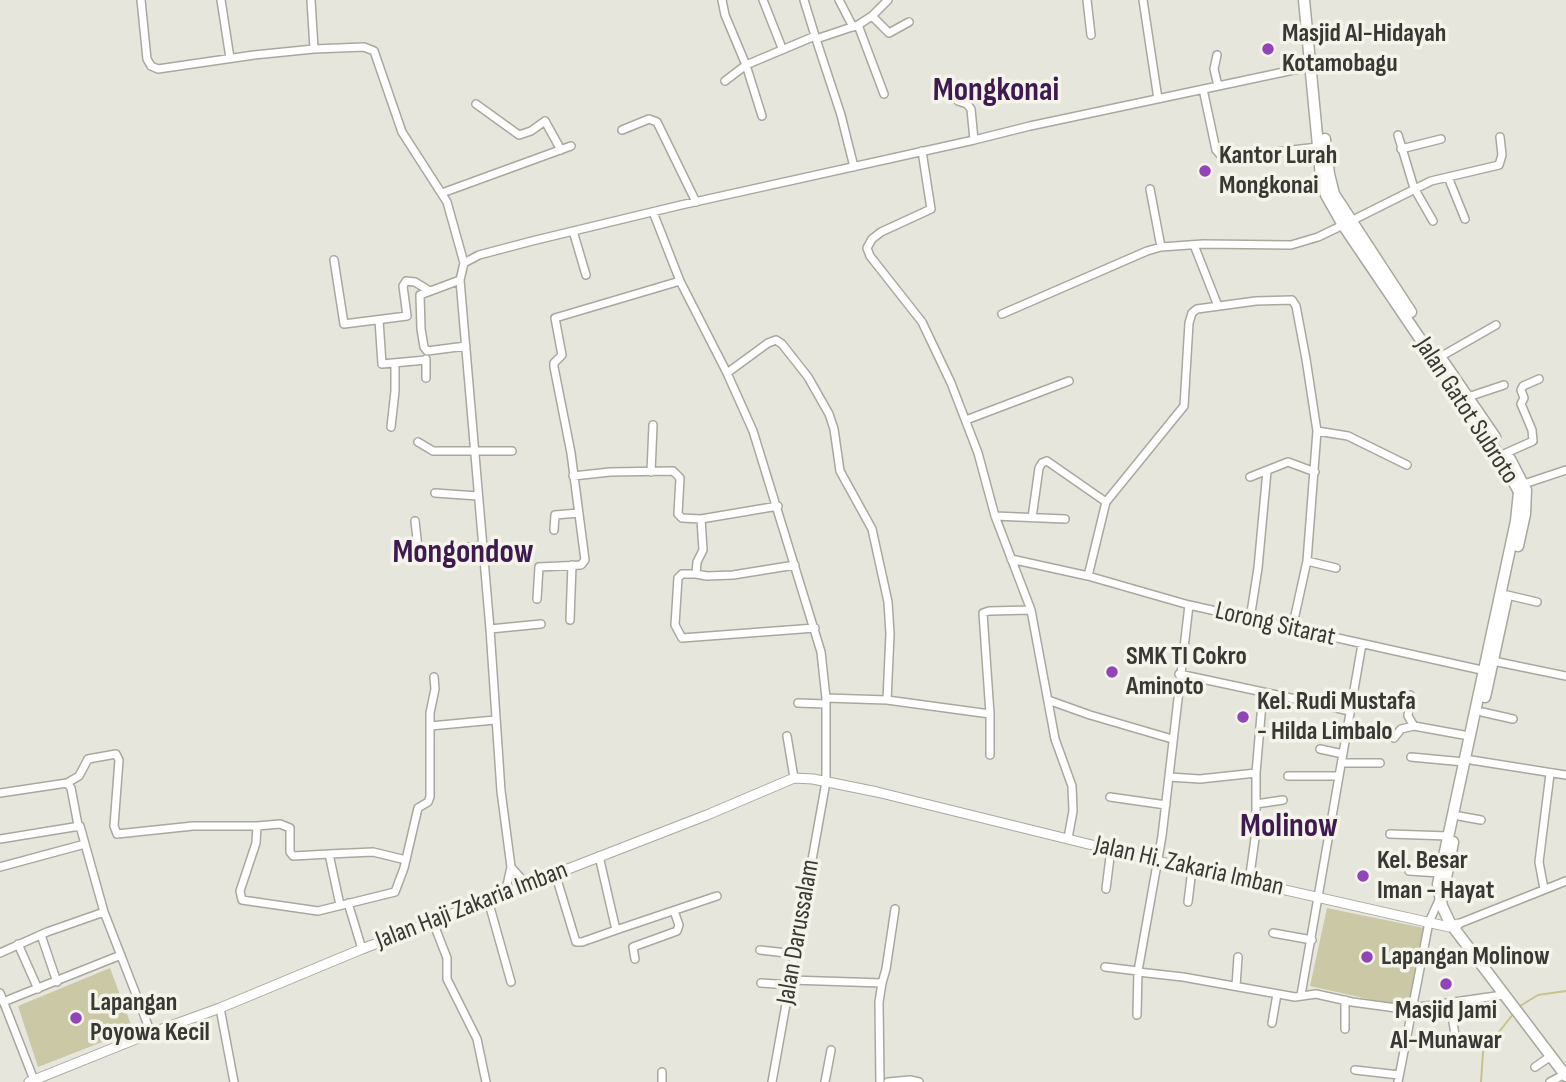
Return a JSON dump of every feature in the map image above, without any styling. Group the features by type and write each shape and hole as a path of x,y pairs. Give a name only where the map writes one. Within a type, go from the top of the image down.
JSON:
{"highway":[{"name":"Jalan Gatot Subroto","path":"1304,0 1331,186 1347,223"},
{"name":"Jalan Gatot Subroto","path":"1311,0 1318,147 1323,187 1516,482 1520,501 1519,524 1507,595 1469,736 1468,761 1459,816 1448,843"},
{"name":"Jalan Gatot Subroto","path":"1410,317 1529,482 1482,712 1448,843 1441,886"},
{"path":"1441,886 1455,926 1503,995 1513,1003"},
{"path":"1455,926 1566,1072"},
{"path":"1521,1013 1551,1056 1566,1072"}],"main road":[{"name":"Jalan Haji Zakaria Imban","path":"32,1081 794,778 826,782 920,803"},
{"name":"Jalan Hi. Zakaria Imban","path":"920,803 1157,861 1455,926"}],"street":[{"path":"141,0 146,59 154,68 314,49 364,47 374,51 402,132 450,208 464,263 460,280 490,629 495,720 511,867 505,894"},
{"path":"221,0 230,58"},
{"path":"311,0 314,49"},
{"path":"722,0 762,116"},
{"path":"763,0 782,48"},
{"path":"804,0 854,167"},
{"path":"839,0 855,26 884,94"},
{"path":"725,80 746,65 782,48 855,26 872,16 888,0"},
{"path":"1087,0 1091,35"},
{"path":"1143,0 1158,99"},
{"path":"872,16 889,33 909,22"},
{"path":"1217,55 1214,69 1218,86"},
{"path":"464,263 479,255 681,205 1030,126 1314,66"},
{"path":"1203,89 1216,150 1223,158 1318,147"},
{"path":"958,101 970,106 974,140"},
{"path":"476,104 519,135 531,131 545,121 561,150"},
{"path":"622,130 649,120 657,122 696,202"},
{"path":"1398,135 1414,188 1433,220"},
{"path":"1002,314 1135,255 1161,247 1291,245 1318,237 1414,188 1499,164 1502,155 1500,137"},
{"path":"1401,149 1441,139"},
{"path":"442,193 571,146"},
{"path":"922,151 931,209 881,232 872,239 867,248 870,256 922,322 966,420 984,472 995,516 1031,610 1055,739 1074,796 1068,838"},
{"path":"1448,177 1465,219"},
{"path":"1150,189 1161,247"},
{"name":"Jalan Darussalam","path":"656,211 680,281 753,431 821,652 826,701 826,782 772,1082"},
{"path":"573,231 586,275"},
{"path":"1195,245 1218,306"},
{"path":"334,260 344,324 408,315 403,285 406,281 415,282 428,290"},
{"path":"426,379 427,351 421,329 419,295 460,280"},
{"path":"537,599 539,567 581,565 585,560 554,368 554,363 562,355 555,318 680,281"},
{"path":"1088,576 1106,502 1182,409 1190,316 1194,311 1218,306 1256,300 1290,300 1294,302 1306,359 1317,431 1307,561 1293,629"},
{"path":"379,320 380,362 384,365 426,360"},
{"path":"1440,357 1496,325"},
{"path":"727,373 768,342 776,340 808,377 829,414 834,429 839,471 872,529 882,569 890,634 887,700"},
{"path":"427,351 466,346"},
{"path":"391,427 395,363"},
{"path":"1506,453 1533,441 1532,430 1522,407 1524,398 1521,390 1539,379"},
{"path":"966,420 1069,381"},
{"path":"1468,397 1504,385"},
{"path":"651,472 653,425"},
{"path":"1317,431 1348,436 1407,465"},
{"path":"418,442 433,451 512,451"},
{"path":"1032,518 1039,468 1047,461 1106,502"},
{"path":"1250,477 1288,462 1316,465"},
{"path":"1529,482 1566,470"},
{"path":"1250,619 1258,568 1267,471"},
{"path":"573,476 610,472 677,473 681,484 679,516 701,519 778,506"},
{"path":"435,493 478,496"},
{"path":"554,530 555,515 579,513"},
{"path":"995,516 1065,519"},
{"path":"696,574 697,562 703,550 701,519"},
{"path":"415,521 418,548 421,551 482,546"},
{"path":"1011,559 1088,576 1189,605"},
{"path":"1307,561 1336,568"},
{"path":"570,620 572,565"},
{"path":"795,565 733,575 682,574 678,578 675,625 684,639 714,634 815,628"},
{"path":"1507,595 1537,602"},
{"name":"Lorong Sitarat","path":"1137,1014 1138,971 1166,805 1189,605 1362,644 1489,668 1566,676"},
{"path":"990,755 983,613 1031,610"},
{"path":"490,629 541,624"},
{"path":"1301,995 1320,898 1362,644"},
{"path":"1179,674 1350,710"},
{"path":"257,826 256,843 242,883 240,899 318,911 395,892 406,860 418,808 428,802 430,797 430,726 434,677"},
{"path":"1249,882 1256,831 1256,773 1263,692"},
{"path":"1410,695 1408,716 1414,726"},
{"path":"798,704 887,700 990,714"},
{"path":"1048,700 1172,739"},
{"path":"1482,712 1513,719"},
{"path":"430,726 495,720"},
{"path":"1394,738 1401,729 1414,726 1469,736"},
{"path":"787,736 794,778"},
{"path":"1320,748 1342,758 1380,763"},
{"path":"0,793 67,783 79,776 88,759 118,756 114,826 116,833 120,835 194,826 257,826 274,823 288,826 291,836 290,852 295,857 373,852 406,860"},
{"path":"1411,757 1468,761 1566,775"},
{"path":"1169,777 1200,779 1256,773"},
{"path":"1544,889 1539,862 1550,774"},
{"path":"1288,776 1339,776"},
{"path":"67,783 71,786 78,825 104,912 151,1033"},
{"path":"1110,797 1166,805"},
{"path":"1256,804 1283,800"},
{"path":"1459,816 1481,820"},
{"path":"0,839 78,825"},
{"path":"1390,834 1448,843"},
{"path":"0,867 85,844"},
{"path":"1106,889 1111,849"},
{"path":"329,854 344,904 362,949"},
{"path":"599,856 616,930"},
{"path":"511,867 527,885"},
{"path":"1188,902 1192,869"},
{"path":"1355,1070 1399,1079 1429,922 1441,886 1409,871"},
{"path":"555,873 576,942 717,896"},
{"path":"1455,926 1566,881"},
{"path":"488,901 511,982"},
{"path":"880,1082 879,1002 895,909"},
{"path":"635,959 633,947 677,931 679,925 674,911"},
{"path":"0,953 41,934 104,912"},
{"path":"433,922 447,958 447,979 477,1040 486,1082"},
{"path":"1273,933 1312,940"},
{"path":"41,934 57,982"},
{"path":"18,944 38,989"},
{"path":"760,950 795,954"},
{"path":"4,1002 121,955"},
{"path":"1236,986 1238,957"},
{"path":"1105,967 1295,997 1316,994 1411,1009 1503,995"},
{"path":"761,982 882,983"},
{"path":"0,993 32,1081"},
{"path":"1272,1023 1277,994"},
{"path":"1345,1000 1345,1029"},
{"path":"1450,1003 1455,1035"},
{"path":"220,1008 234,1082"},
{"path":"825,1082 831,1050"},
{"path":"1535,1067 1551,1056"},
{"path":"662,1072 662,1082"},
{"path":"1550,1082 1566,1072"},
{"path":"888,1082 919,1082"}],"shaded area":[{"name":"Lapangan Molinow","path":"1327,908 1424,928 1408,1008 1310,986"},
{"name":"Lapangan Poyowa Kecil","path":"110,968 133,1030 38,1067 18,1006"}],"waterway":[{"path":"1520,1006 1538,995 1566,991"},
{"path":"1481,1082 1483,1052 1514,1013"}],"place":[{"name":"Masjid Al-Hidayah Kotamobagu","path":"1268,49"},
{"name":"Kantor Lurah Mongkonai","path":"1205,171"},
{"name":"SMK TI Cokro Aminoto","path":"1112,672"},
{"name":"Kel. Rudi Mustafa - Hilda Limbalo","path":"1243,717"},
{"name":"Kel. Besar Iman - Hayat","path":"1363,876"},
{"name":"Lapangan Molinow","path":"1367,957"},
{"name":"Masjid Jami Al-Munawar","path":"1446,984"},
{"name":"Lapangan Poyowa Kecil","path":"76,1018"}],"district":[{"name":"Mongkonai","path":"996,92"},
{"name":"Mongondow","path":"463,554"},
{"name":"Molinow","path":"1289,828"}]}
